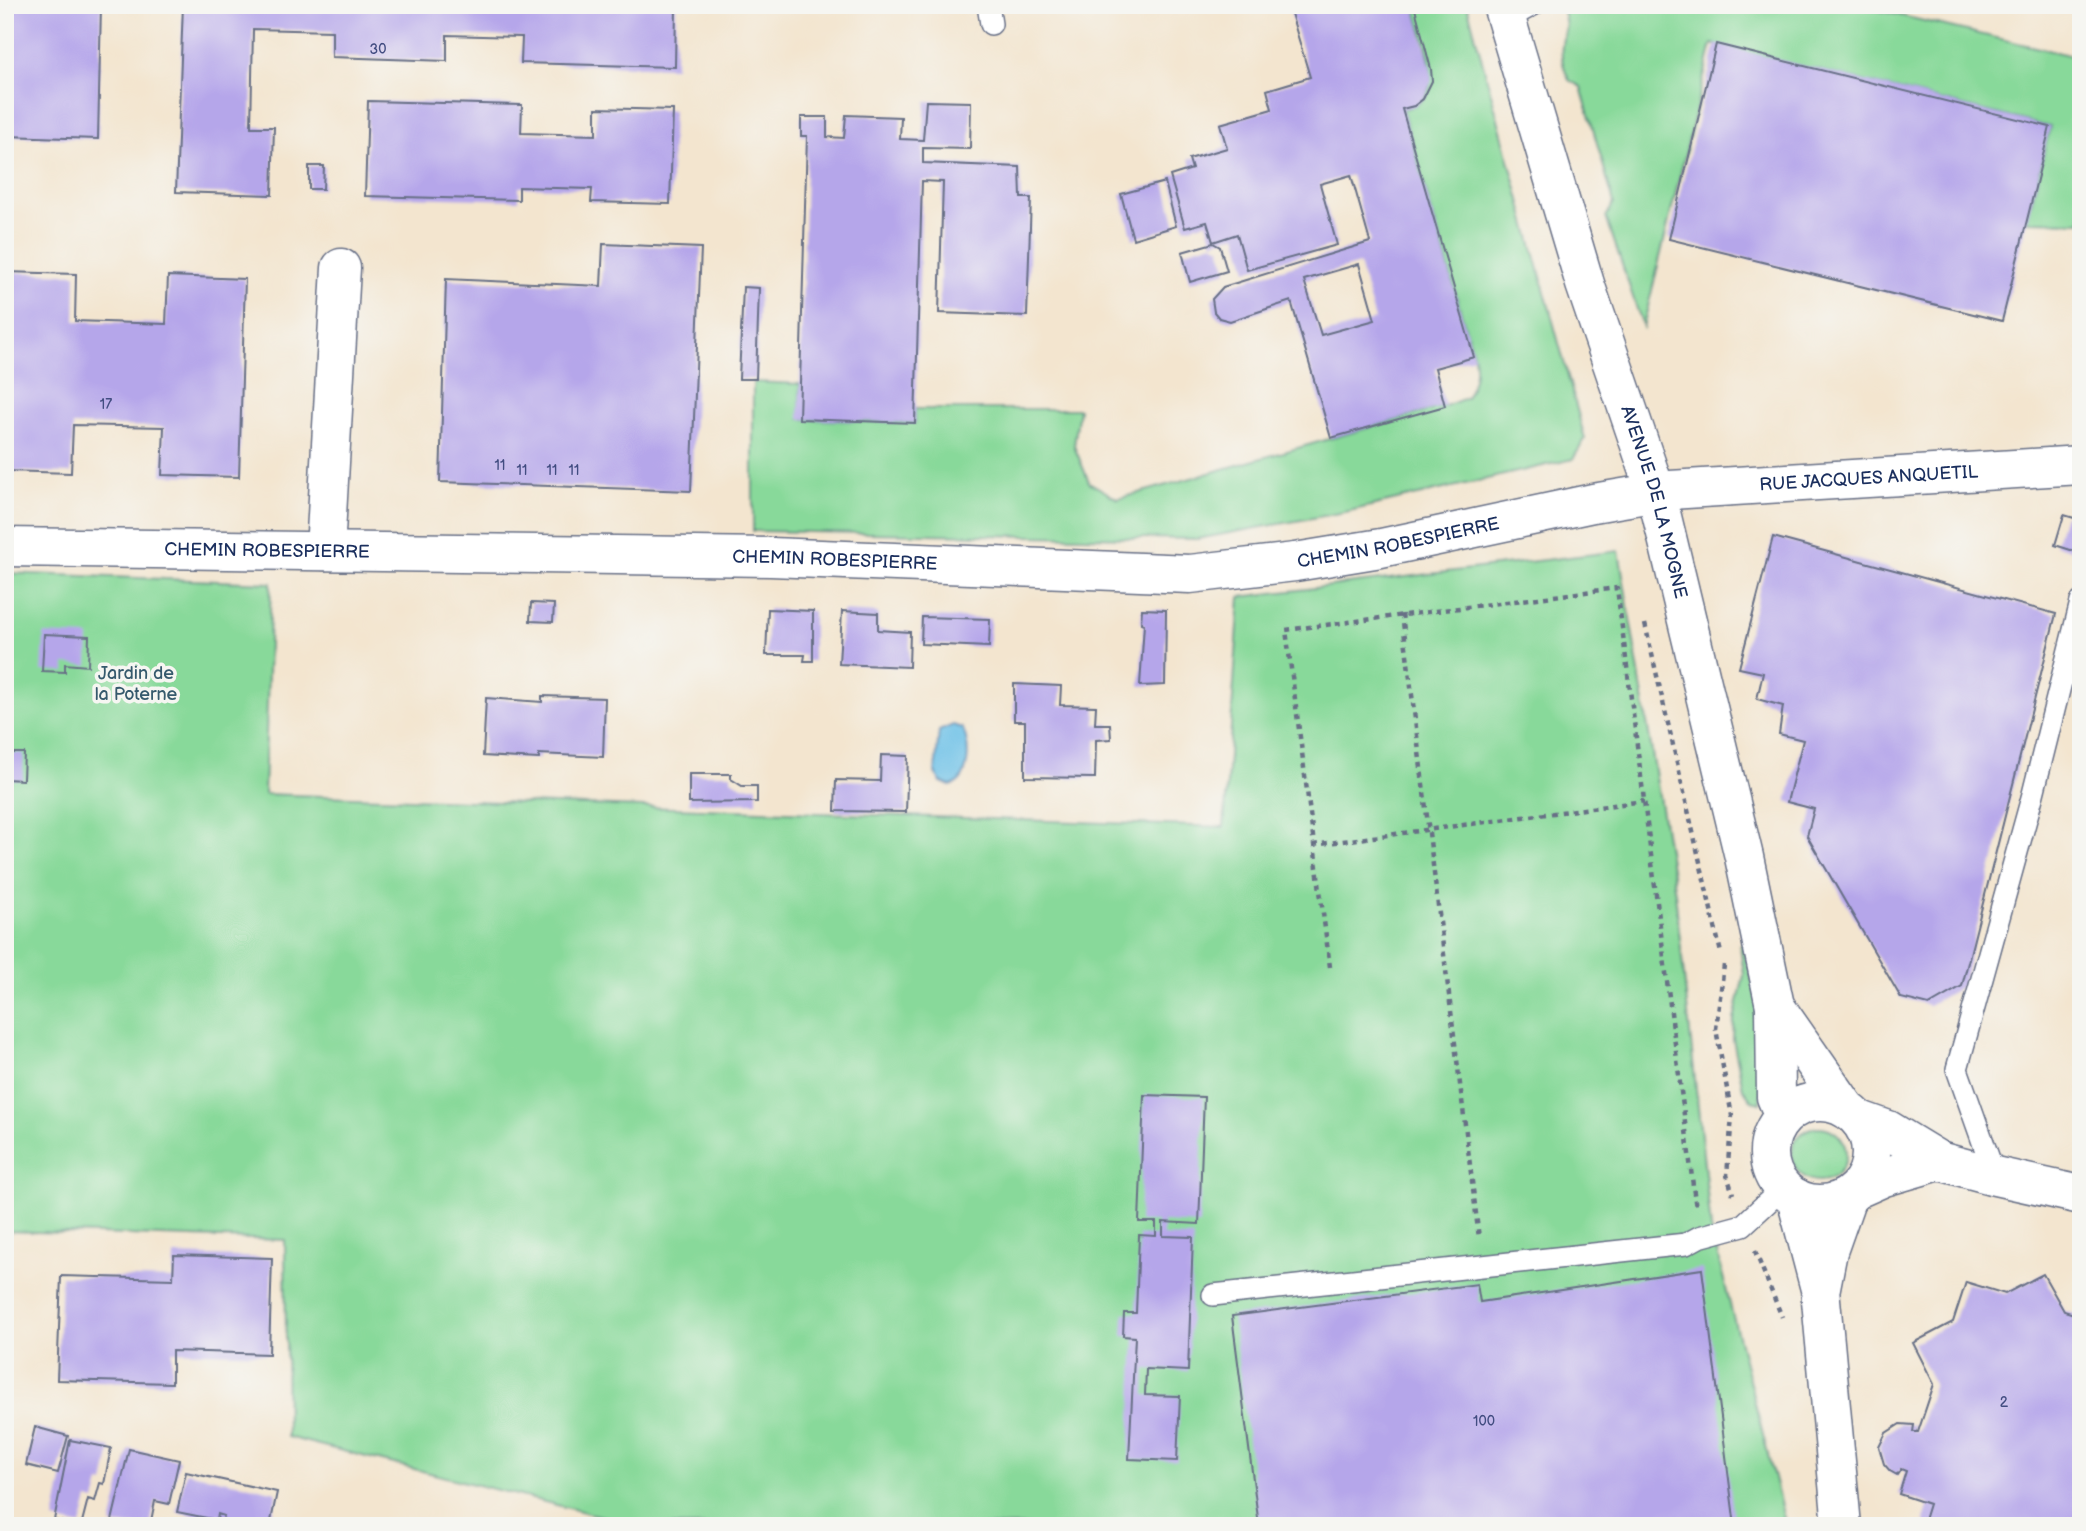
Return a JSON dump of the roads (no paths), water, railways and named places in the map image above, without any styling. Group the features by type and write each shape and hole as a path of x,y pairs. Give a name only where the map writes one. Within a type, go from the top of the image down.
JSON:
{"street":[{"name":"AVENUE DE LA MOGNE","path":"1513,10 1585,284 1656,492 1744,857 1775,1006 1776,1097 1784,1116"},
{"path":"325,551 341,268"},
{"name":"RUE JACQUES ANQUETIL","path":"1656,492 2081,466"},
{"name":"CHEMIN ROBESPIERRE","path":"5,547 771,557 1190,574 1295,562 1381,548 1656,492"},
{"name":"AVENUE DE LA MOGNE","path":"1775,1006 1853,1114"},
{"path":"1842,1526 1820,1289 1789,1193 1774,1175 1769,1159 1769,1143 1775,1128 1784,1116 1798,1107 1814,1102 1830,1102 1888,1130 1939,1161 2081,1195"},
{"path":"1820,1289 1828,1251 1852,1193 1866,1176 1871,1162 1872,1147 1867,1132 1853,1114"},
{"path":"1789,1193 1812,1204 1830,1203 1884,1177 1939,1161"}],"lane":[{"path":"1995,1176 1957,1069 2034,794 2081,602"},
{"path":"1213,1295 1686,1244 1699,1237 1743,1224 1789,1193"}],"water":[{"path":"953,725 962,728 968,752 962,777 950,786 941,782 935,773 939,731"}],"park label":[{"name":"Jardin de la Poterne","path":"136,683"}]}
